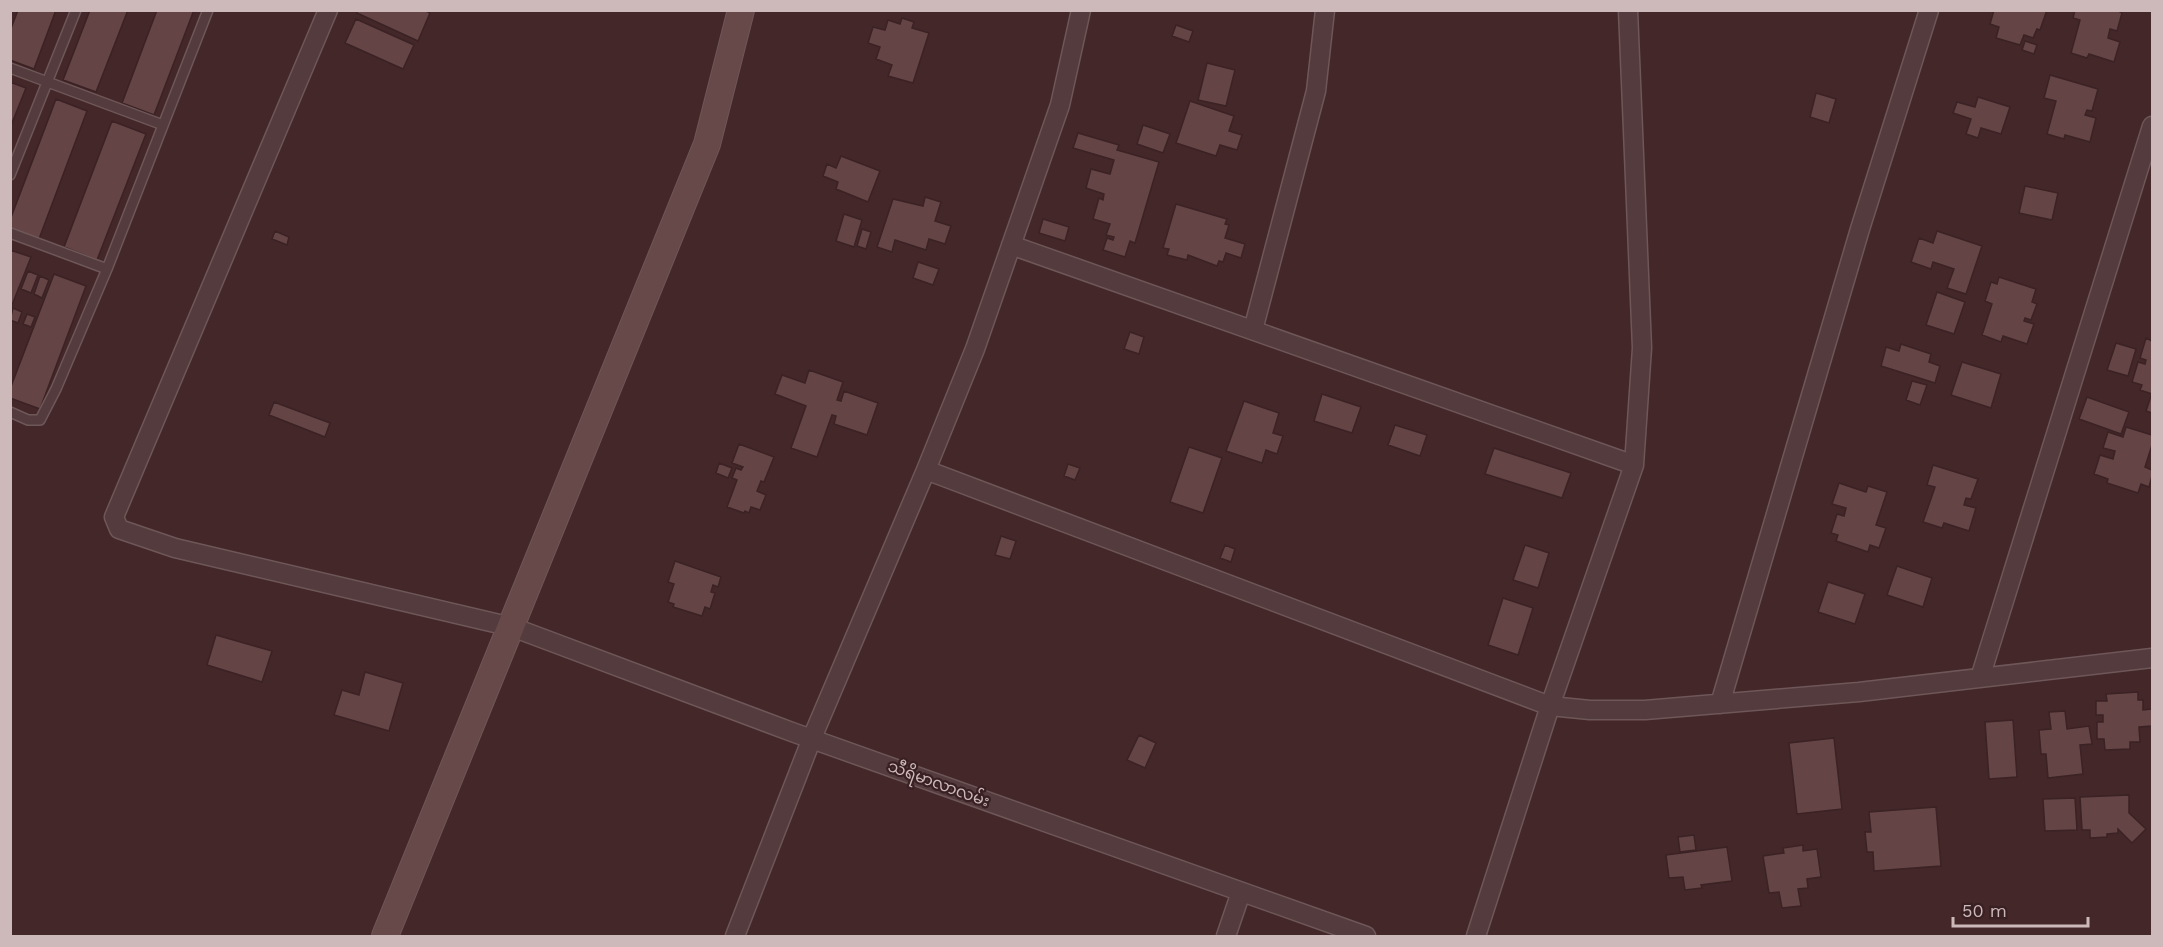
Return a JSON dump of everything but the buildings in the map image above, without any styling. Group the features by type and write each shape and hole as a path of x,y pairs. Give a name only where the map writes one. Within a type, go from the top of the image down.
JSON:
{"street":[{"path":"385,936 707,144 741,10"},
{"path":"735,936 812,738 975,349 1060,105 1082,10"},
{"path":"1253,330 1316,91 1325,10"},
{"path":"1476,936 1550,706 1634,465 1642,348 1628,10"},
{"path":"1720,704 1860,229 1929,10"},
{"name":"သီရိမာလာလမ်း","path":"321,14 114,516 119,529 175,548 512,627 792,732 1366,936"},
{"path":"1980,678 2152,126"},
{"path":"1011,245 1634,465"},
{"path":"926,470 1550,706 1590,710 1645,710 1859,692 2152,658"},
{"path":"1226,936 1241,892"}],"lane":[{"path":"10,175 76,10"},
{"path":"10,412 28,420 40,420 56,388 107,269 208,10"},
{"path":"10,68 163,125"},
{"path":"10,233 107,269"}]}
